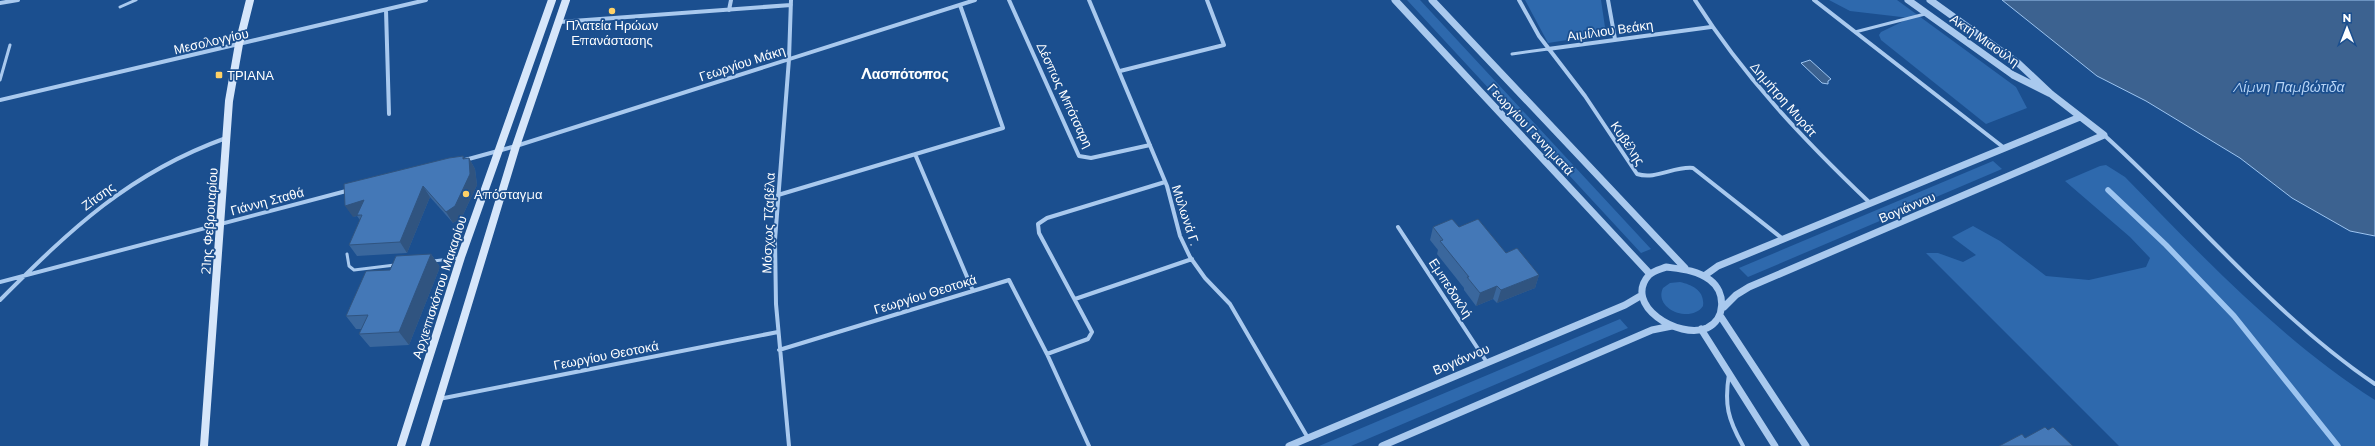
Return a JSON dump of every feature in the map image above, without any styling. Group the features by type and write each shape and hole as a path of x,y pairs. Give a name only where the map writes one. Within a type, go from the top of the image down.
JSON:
{"main road":[{"name":"21ης Φεβρουαρίου","path":"204,446 229,101 239,44 250,0"},
{"name":"Αρχιεπισκόπου Μακαρίου","path":"401,446 462,258 552,0"},
{"path":"425,446 516,146 566,0"}],"street":[{"path":"0,3 18,0"},
{"name":"Μεσολογγίου","path":"0,100 426,0"},
{"path":"730,10 731,0"},
{"name":"Μόσχως Τζαβέλα","path":"789,446 779,350 775,240 789,59 791,0"},
{"name":"Γεωργίου Μάκη","path":"516,146 975,0"},
{"name":"Δέσπως Μπότσαρη","path":"1009,0 1080,156 1091,158 1150,145"},
{"name":"Μυλωνά Γ.","path":"1089,0 1120,71 1165,182 1180,236 1192,260 1205,278 1230,304 1308,438"},
{"path":"1120,71 1224,45 1207,0"},
{"name":"Γεωργίου Γεννηματά","path":"1395,0 1650,274"},
{"name":"Γεωργίου Γεννηματά","path":"1432,0 1685,268"},
{"name":"Κυβέλης","path":"1519,0 1548,49 1585,96 1637,174 1645,176 1681,168 1693,168 1783,239"},
{"path":"1608,0 1615,39"},
{"name":"Δημήτρη Μυράτ","path":"1695,0 1711,27 1814,148 1869,202"},
{"path":"1814,0 2003,147"},
{"name":"Ακτή Μιαούλη","path":"1908,0 2013,75 2051,94"},
{"name":"Ακτή Μιαούλη","path":"1930,0 2018,63 2051,94 2104,135"},
{"path":"778,195 1003,128 960,5"},
{"path":"558,22 791,6"},
{"path":"386,10 389,114"},
{"name":"Αιμίλιου Βεάκη","path":"1548,49 1711,27"},
{"name":"Βογιάννου","path":"1704,276 1718,266 1869,202 2080,117"},
{"path":"2104,135 2315,340 2375,384"},
{"name":"Βογιάννου","path":"1724,307 1736,295 1749,287 2104,135"},
{"name":"Ζίτσης","path":"0,300 72,229 109,200 177,158 198,147 227,137"},
{"path":"463,160 516,146"},
{"path":"915,154 973,291"},
{"path":"1089,446 1047,354 1084,341 1092,335 1091,328 1039,233 1038,224 1046,218 1165,182"},
{"name":"Γιάννη Σταθά","path":"0,282 357,188"},
{"name":"Εμπεδοκλή","path":"1398,227 1486,361"},
{"path":"1075,299 1192,260"},
{"path":"1666,267 1685,268 1704,276 1719,290 1724,307 1722,316 1715,324 1701,329 1684,329 1672,326 1652,313 1642,295 1644,281 1650,274 1666,267"},
{"name":"Γεωργίου Θεοτοκά","path":"779,350 1009,280 1047,354"},
{"name":"Βογιάννου","path":"1289,446 1486,361 1625,305 1642,295"},
{"path":"1722,316 1806,446"},
{"path":"1382,446 1652,330 1672,326"},
{"path":"1701,329 1775,446"},
{"name":"Γεωργίου Θεοτοκά","path":"439,399 778,332"},
{"path":"1729,374 1725,397 1728,421 1743,446"}],"lane":[{"path":"120,7 136,0"},
{"path":"1855,32 1926,13"},
{"path":"0,80 10,45"},
{"name":"Αιμίλιου Βεάκη","path":"1512,54 1548,49"},
{"path":"347,254 349,266 354,270 402,265"},
{"path":"424,262 462,258"}],"shaded area":[{"path":"1407,0 1420,0 1651,249 1641,253"},
{"path":"1525,0 1601,0 1606,34 1548,43"},
{"path":"1829,0 1897,0 2016,87 2027,108 1986,124 1881,40 1879,35 1881,32 1910,18 1850,11"},
{"path":"1993,161 2002,169 1748,277 1739,268"},
{"path":"2106,165 2125,177 2213,267 2275,324 2307,351 2375,400 2375,446 2119,446 1926,253 1938,253 1963,262 1976,255 1952,237 1973,226 2000,241 2046,276 2089,280 2146,267 2150,258 2130,237 2065,181 2100,166"},
{"path":"1680,282 1694,287 1702,296 1703,306 1697,311 1690,314 1682,314 1668,308 1663,302 1661,296 1663,288 1670,283"},
{"path":"1620,319 1628,328 1351,446 1319,446"}],"water":[{"name":"Λίμνη Παμβώτιδα","path":"2002,0 2375,0 2375,236 2350,231 2292,198 2240,158 2146,101 2097,76"},
{"path":"1810,60 1831,79 1828,81 1828,84 1822,83 1801,63"}],"building":[{"path":"463,156 463,159 469,158 470,174 455,206 446,212 423,186 400,242 349,245 362,215 357,215 364,200 345,206 344,184 449,158"},
{"path":"1452,219 1459,227 1478,219 1506,253 1517,248 1539,275 1501,290 1497,286 1480,293 1440,241 1443,240 1433,227"},
{"path":"431,254 399,332 359,334 368,315 346,316 366,271 390,270 396,256"},
{"path":"2045,427 2048,430 2053,427 2073,446 1999,446 2022,434 2025,438"}],"waterway":[{"path":"2108,190 2166,245 2234,316 2338,446"}],"place":[{"name":"Πλατεία Ηρώων Επανάστασης","path":"612,11"},
{"name":"ΤΡΙΑΝΑ","path":"219,75"},
{"name":"Απόσταγμα","path":"466,194"}],"district":[{"name":"Λασπότοπος","path":"905,74"}]}
